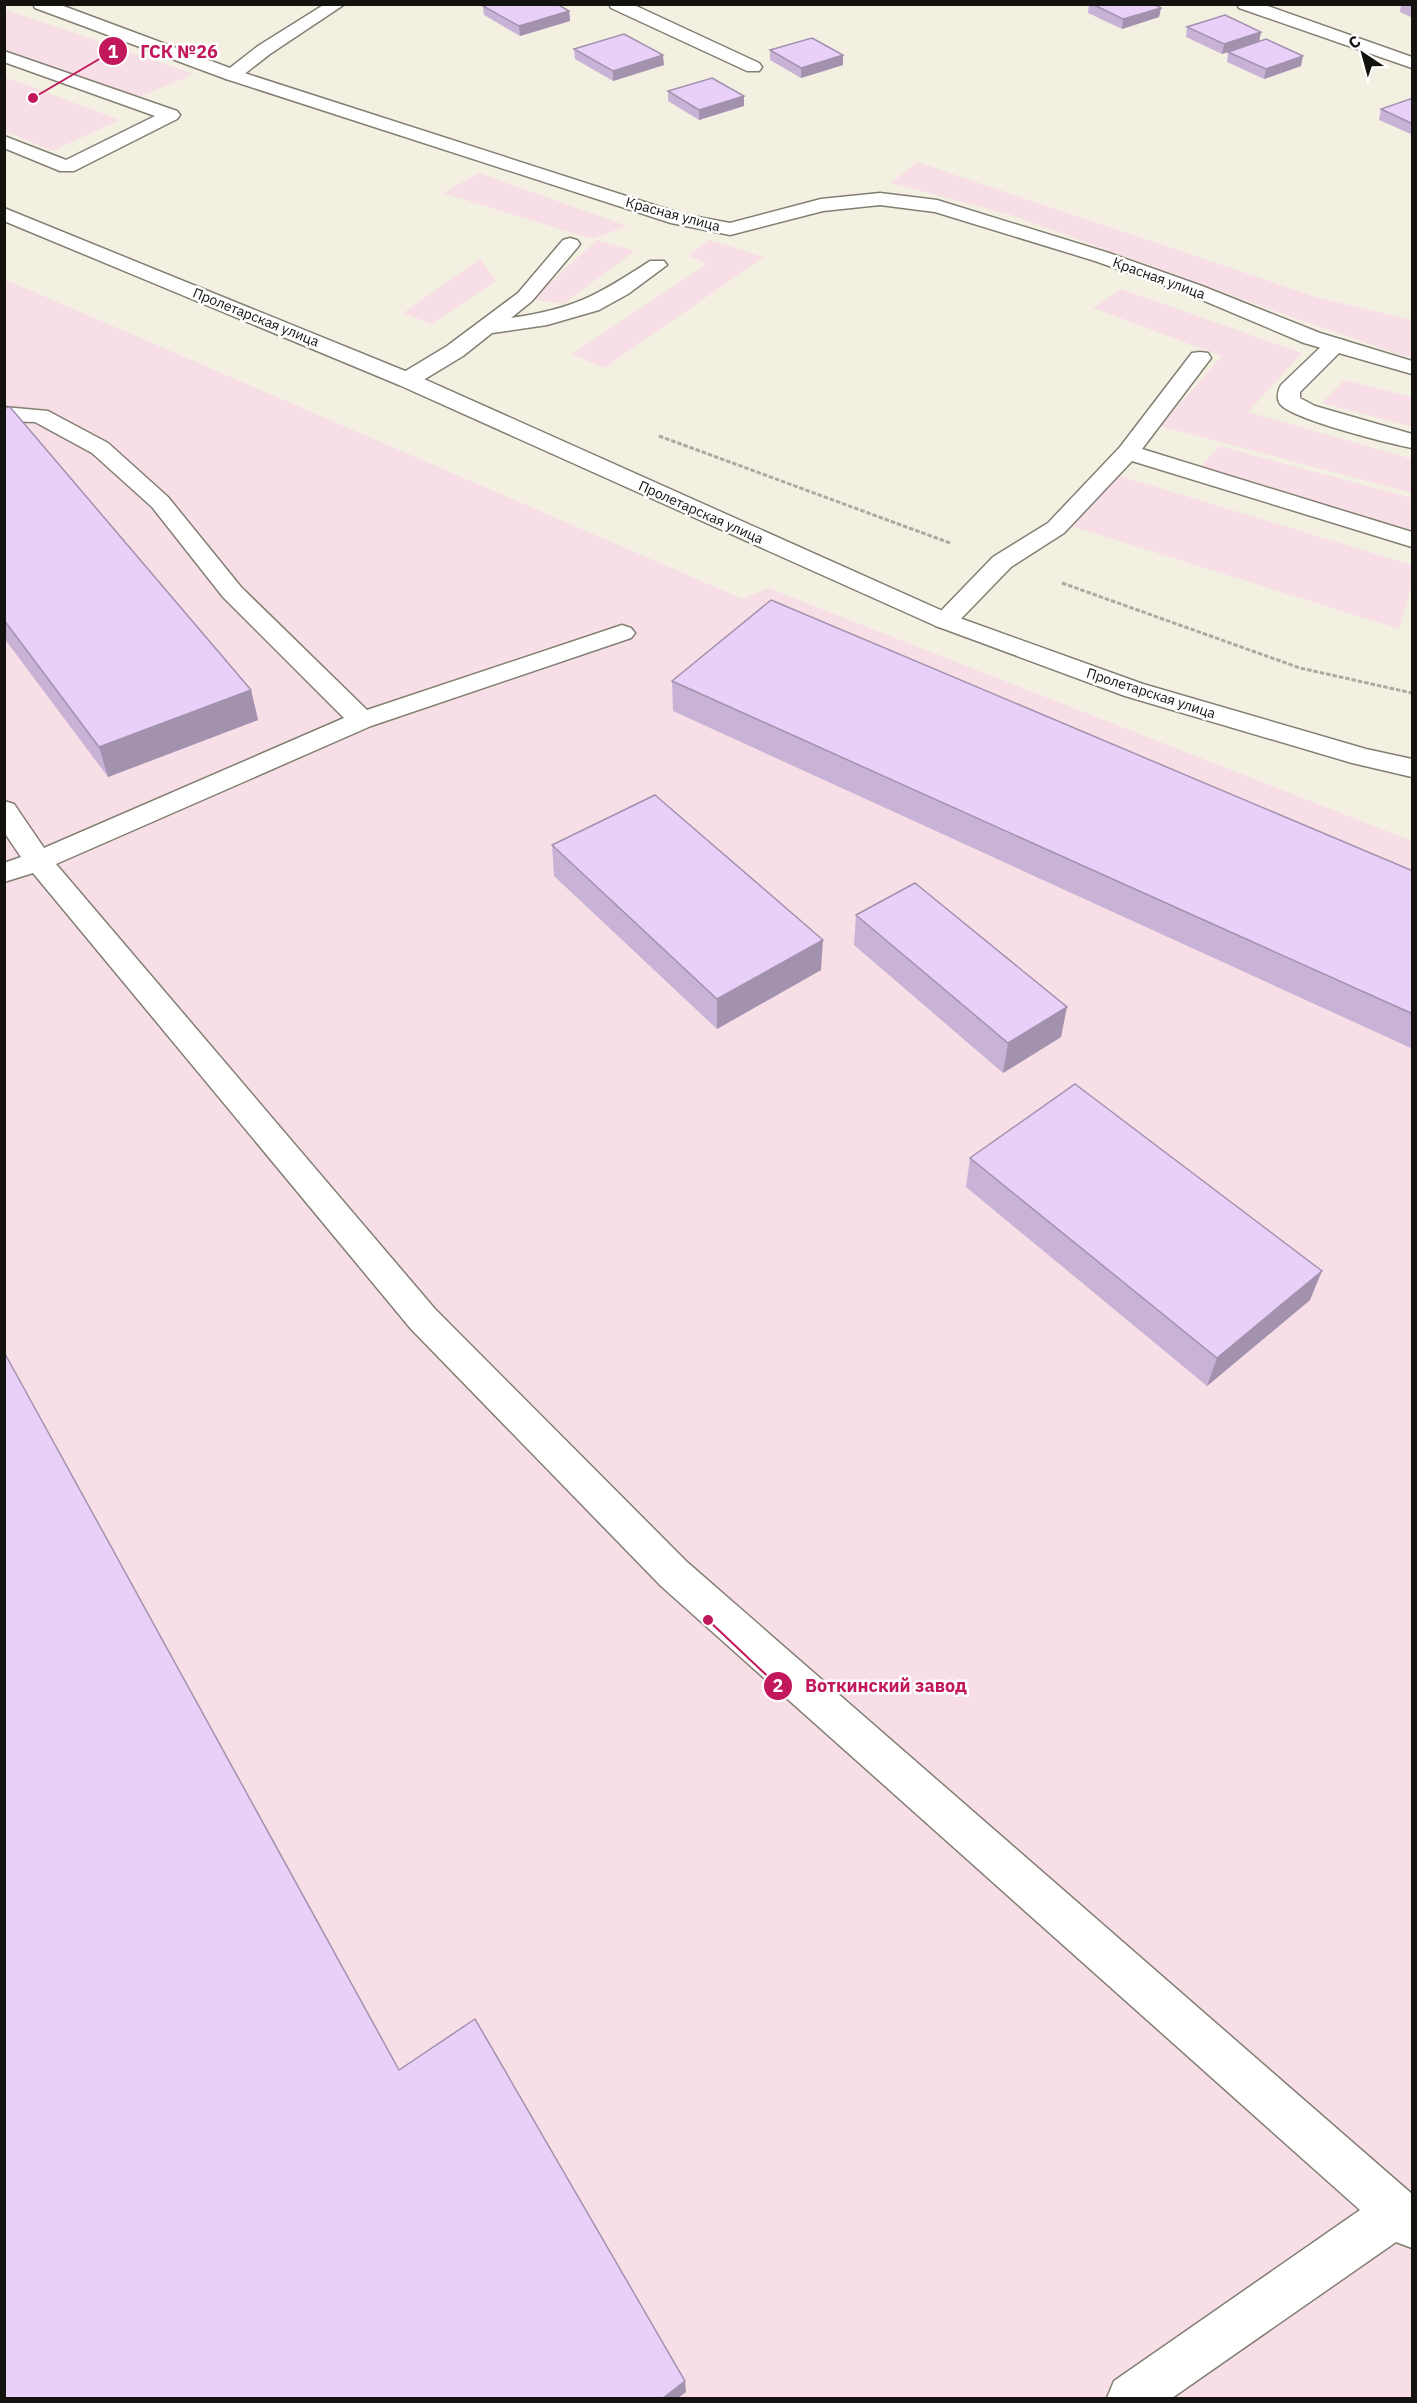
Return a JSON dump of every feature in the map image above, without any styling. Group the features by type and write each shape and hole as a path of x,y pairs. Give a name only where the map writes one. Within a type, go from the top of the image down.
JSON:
{"street":[{"name":"Красная улица","path":"41,4 232,75 678,219 730,230 821,205 880,199 937,206 1113,261 1336,345 1413,369"},
{"path":"232,75 264,50 337,4"},
{"path":"617,4 753,67"},
{"path":"1245,4 1413,63"},
{"path":"4,56 171,116 67,167 4,141"},
{"name":"Пролетарская улица","path":"4,214 407,380 945,621 1134,690 1362,757 1413,768"},
{"path":"407,380 455,351 525,297 570,244"},
{"path":"487,327 529,322 584,309 621,289 657,264"},
{"path":"1336,345 1289,390 1289,401 1307,411 1413,441"},
{"path":"945,621 1002,562 1056,528 1128,452 1200,358"},
{"path":"4,414 40,416 100,448 160,502 232,592 362,720"},
{"path":"1128,452 1413,540"},
{"path":"21,867 362,720 622,633"},
{"path":"4,810 21,867 423,1319 674,1574 1405,2218 1131,2398"}],"path":[{"path":"651,433 1300,668 1413,693"}],"shaded area":[{"path":"4,9 194,74 136,98 5,50"},
{"path":"4,77 120,120 52,151 5,131"},
{"path":"917,162 1319,298 1412,320 1412,358 1011,215 891,183"},
{"path":"479,173 627,226 592,239 443,193"},
{"path":"597,240 635,251 563,304 532,299"},
{"path":"709,240 764,257 604,368 572,354 707,264 689,256"},
{"path":"480,259 496,281 432,324 403,313"},
{"path":"4,279 743,599 768,588 1412,841 1412,2398 5,2398"},
{"path":"1121,289 1302,353 1248,412 1412,459 1412,493 1160,426 1222,356 1093,308"},
{"path":"1344,380 1412,397 1412,427 1322,403"},
{"path":"1219,446 1412,498 1412,533 1199,469"},
{"path":"1120,476 1412,565 1412,585 1399,629 1071,526"}],"building":[{"path":"486,4 557,4 569,11 519,26 483,6"},
{"path":"1092,4 1154,4 1161,8 1123,19"},
{"path":"1225,15 1261,32 1224,44 1187,27"},
{"path":"624,34 663,55 613,71 574,49"},
{"path":"812,38 843,55 801,68 770,50"},
{"path":"1266,39 1303,56 1266,69 1228,52"},
{"path":"712,78 744,96 699,110 668,91"},
{"path":"1413,98 1413,124 1381,109"},
{"path":"10,407 251,690 99,747 4,620 4,408"},
{"path":"771,600 1413,871 1413,1014 672,681"},
{"path":"655,795 823,940 717,999 552,845"},
{"path":"915,883 1067,1007 1008,1043 856,915"},
{"path":"1075,1084 1322,1271 1217,1358 970,1158"},
{"path":"4,1352 399,2070 475,2019 685,2381 663,2398 4,2398"}],"place":[{"name":"ГСК №26","path":"33,98"},
{"name":"Воткинский завод","path":"708,1620"}]}
